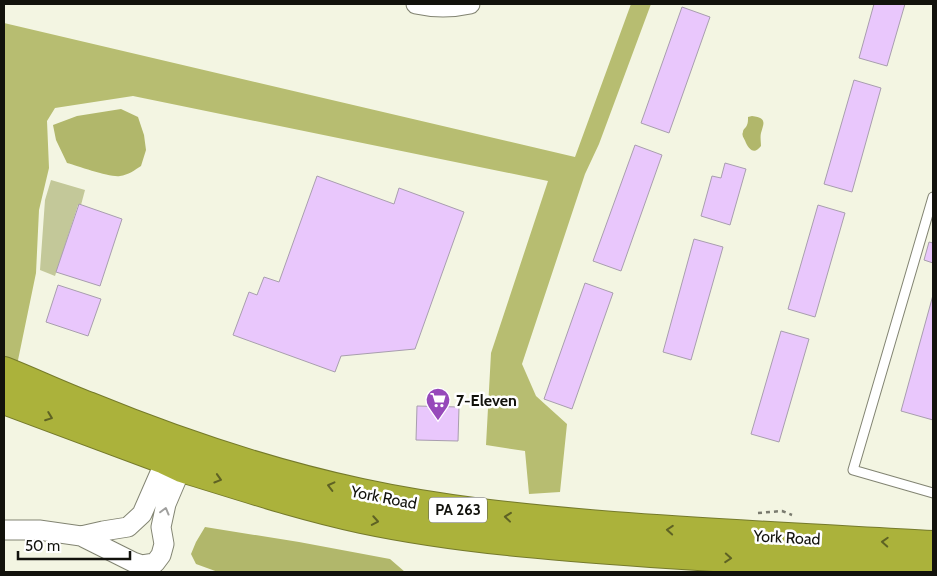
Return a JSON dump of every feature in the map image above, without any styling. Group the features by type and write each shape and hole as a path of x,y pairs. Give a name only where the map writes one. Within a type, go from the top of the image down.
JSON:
{"highway":[{"name":"York Road","path":"4,371 87,406 178,453 288,500 361,519 470,538 540,545 589,536 777,562 933,571"},
{"name":"York Road","path":"4,400 178,453"},
{"name":"York Road","path":"701,553 933,545"}],"street":[{"path":"416,4 453,7 470,4"},
{"path":"127,559 124,536 128,527 142,514 178,453"},
{"path":"4,530 39,530 81,536 127,559 157,568 164,544 161,527 178,453"},
{"path":"81,536 128,527"}],"lane":[{"path":"933,197 853,470 933,493"}],"shaded area":[{"path":"631,4 651,4 599,144 585,174 522,364 536,396 567,424 560,492 529,494 525,451 486,445 491,353 548,181 133,96 55,108 47,121 49,168 39,210 36,273 17,365 4,360 4,23 575,157"},
{"path":"121,109 138,117 144,135 146,150 141,166 126,175 116,176 102,174 67,163 56,140 53,125 77,116"},
{"path":"748,117 760,118 763,122 761,146 755,151 749,148 742,135"},
{"path":"51,180 85,190 81,205 78,205 55,276 40,270 45,200"},
{"path":"205,527 390,559 405,572 218,572 196,564 191,554"}],"building":[{"path":"874,4 905,4 887,66 859,58"},
{"path":"682,7 710,17 669,133 641,123"},
{"path":"854,80 881,88 852,192 824,184"},
{"path":"635,145 662,155 621,271 593,261"},
{"path":"725,163 746,169 730,225 701,216 712,176 721,178"},
{"path":"317,176 394,204 399,188 464,212 415,349 341,356 335,372 233,335 249,292 257,295 264,277 279,282"},
{"path":"79,204 122,219 100,286 56,272"},
{"path":"818,205 845,213 815,317 788,309"},
{"path":"694,239 723,247 691,360 663,352"},
{"path":"929,242 933,243 933,263 924,260"},
{"path":"585,283 613,293 572,409 544,399"},
{"path":"58,285 101,299 88,336 46,322"},
{"path":"933,295 933,420 901,411"},
{"path":"781,331 809,339 779,442 751,434"},
{"path":"417,406 459,407 458,441 416,440"}],"place":[{"name":"7-Eleven","path":"438,421"}]}
